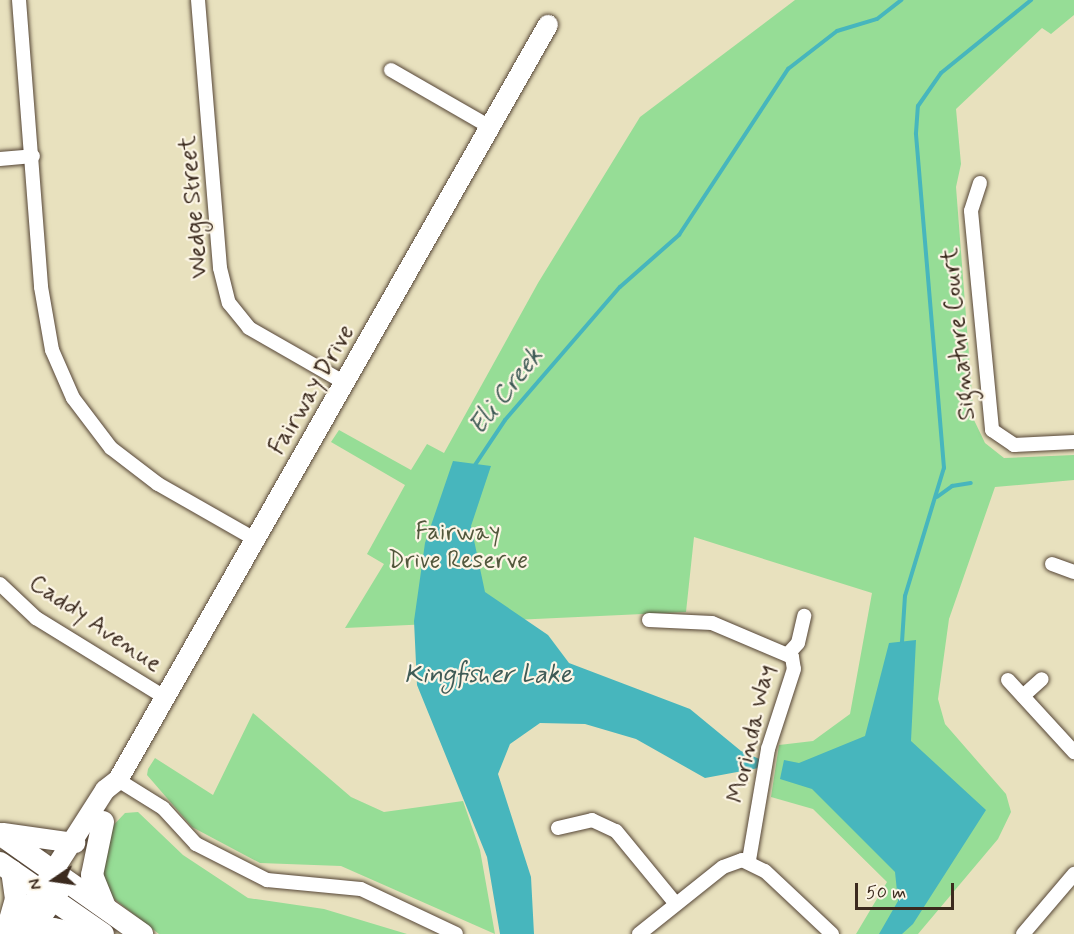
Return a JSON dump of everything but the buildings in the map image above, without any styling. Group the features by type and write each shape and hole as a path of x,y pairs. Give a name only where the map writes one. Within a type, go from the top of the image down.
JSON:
{"main road":[{"path":"103,822 92,875 106,909"},
{"path":"0,833 103,934"},
{"path":"6,867 106,909 142,934"},
{"path":"6,867 16,899 6,934"}],"street":[{"path":"20,0 41,287 52,350 73,398 111,448 158,484 256,540"},
{"name":"Wedge Street","path":"198,0 220,268 229,303 249,328 345,383"},
{"name":"Fairway Drive","path":"55,887 103,822 118,780 492,128 548,25"},
{"path":"391,70 492,128"},
{"path":"0,159 33,156"},
{"name":"Signature Court","path":"980,183 971,211 992,430 1014,445 1074,442"},
{"path":"1052,564 1074,572"},
{"name":"Caddy Avenue","path":"0,584 36,618 166,698"},
{"name":"Morinda Way","path":"789,653 798,643 804,616"},
{"name":"Morinda Way","path":"649,620 712,623 789,653"},
{"name":"Morinda Way","path":"749,860 768,749 794,669 789,653"},
{"path":"1023,696 1042,679"},
{"path":"1008,680 1074,752"},
{"path":"118,780 163,808 196,844 267,880 361,889 456,934"},
{"name":"Fairway Drive","path":"55,887 75,843 105,790 118,780"},
{"path":"558,828 592,820 616,831 676,904"},
{"path":"0,833 75,843"},
{"path":"639,934 723,867 749,860 832,934"},
{"path":"1023,934 1074,874"},
{"path":"25,933 55,887"},
{"path":"25,933 54,928 81,934"}],"green space":[{"name":"Fairway Drive Reserve","path":"795,0 1074,0 1074,15 1051,34 1042,28 956,109 961,164 956,187 974,420 985,443 1004,458 1074,455 1074,480 995,487 949,619 938,699 945,724 1006,794 1011,812 998,839 918,934 856,934 887,882 813,809 771,797 779,745 813,741 850,714 872,593 694,537 686,612 345,628 384,564 367,554 405,485 331,442 339,430 411,470 427,444 444,453 538,283 640,117"},
{"path":"253,713 351,797 384,812 463,801 480,850 495,934 341,866 260,863 192,827 147,775 148,769 155,758 213,795"},
{"path":"138,812 183,855 248,898 324,909 407,934 159,934 108,894 100,868 107,832 125,813"}],"water":[{"name":"Kingfisher Lake","path":"453,461 491,466 471,526 485,592 548,635 569,663 690,709 741,751 764,761 764,767 705,778 636,739 585,724 540,723 510,744 498,774 531,877 534,934 500,934 487,857 417,685 414,621 425,543"},
{"path":"916,640 911,741 986,810 913,924 902,934 879,934 898,901 895,872 812,789 780,779 784,760 799,763 865,736 889,643"}],"waterway":[{"name":"Eli Creek","path":"475,465 505,420 620,287 679,235 788,69 837,31 877,19 901,0"},
{"path":"902,642 905,596 944,468 916,133 918,106 941,73 1031,0"},
{"path":"937,497 952,486 971,483"}]}
